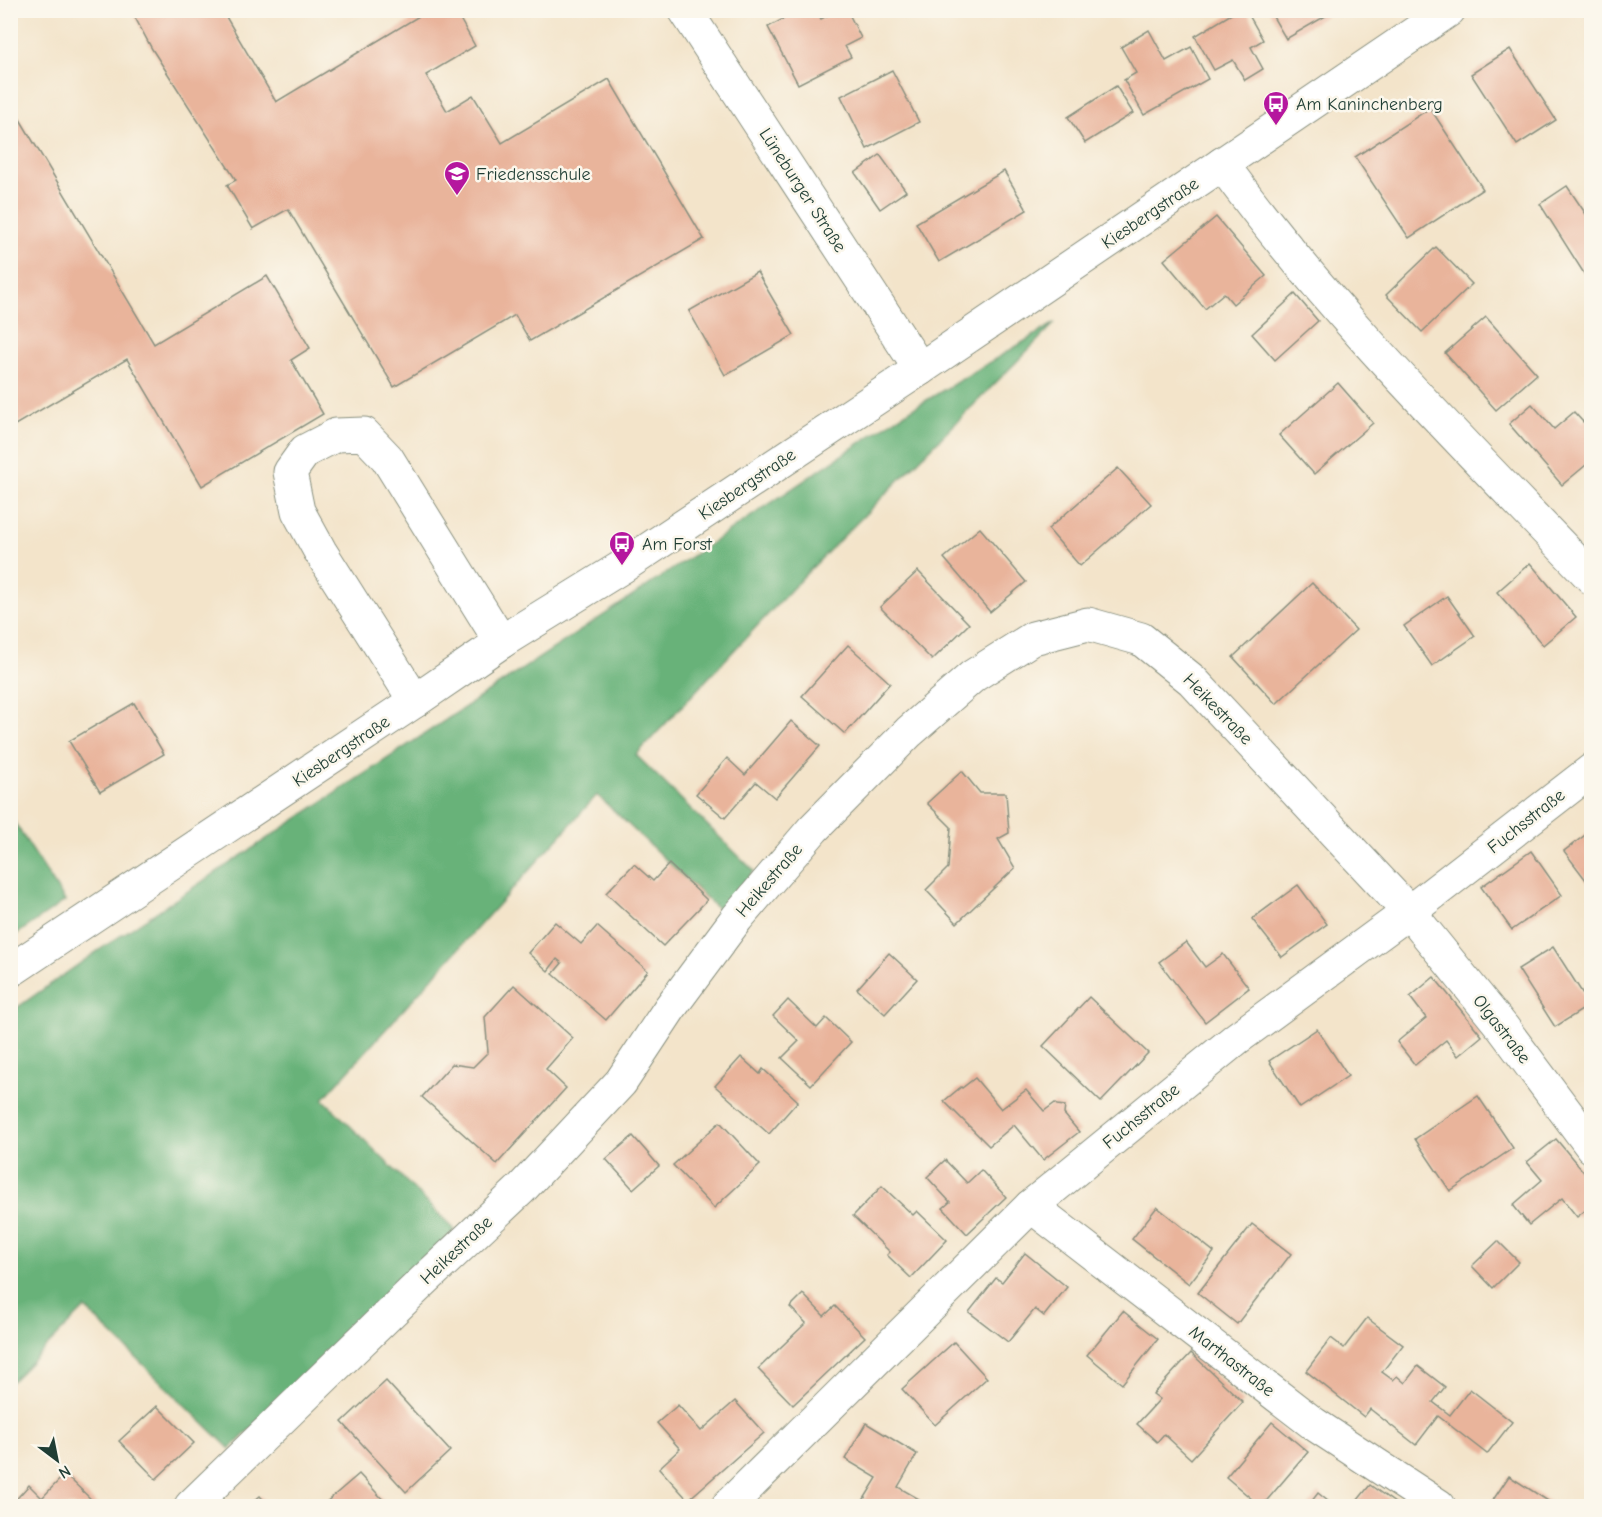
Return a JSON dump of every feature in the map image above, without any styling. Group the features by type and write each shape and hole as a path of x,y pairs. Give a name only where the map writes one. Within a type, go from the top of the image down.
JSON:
{"street":[{"name":"Lüneburger Straße","path":"685,10 920,369"},
{"name":"Kiesbergstraße","path":"10,971 501,642 622,567 920,369 1449,10"},
{"path":"1222,164 1261,217 1353,328 1592,579"},
{"path":"416,701 298,511 290,472 304,451 336,435 364,434 387,458 501,642"},
{"name":"Heikestraße","path":"191,1506 521,1189 621,1082 670,1008 736,918 813,829 909,732 973,676 1033,638 1088,624 1141,639 1192,680 1409,912"},
{"name":"Fuchsstraße","path":"728,1506 1031,1206 1236,1039 1409,912 1592,770"},
{"name":"Olgastraße","path":"1409,912 1503,1028 1592,1147"},
{"name":"Marthastraße","path":"1031,1206 1314,1424 1439,1506"}],"green space":[{"path":"1055,323 803,577 636,755 754,871 719,910 597,795 323,1099 455,1230 230,1449 85,1308 11,1382 11,1012 96,952 897,418"},
{"path":"11,817 65,901 10,938"}],"building":[{"name":"Friedensschule","path":"131,10 222,10 276,102 429,10 455,10 475,46 426,75 447,111 473,95 502,143 609,79 704,239 530,341 515,315 394,387 288,209 253,229 227,185 236,180 152,49"},
{"path":"800,10 816,10 821,19 838,10 847,10 861,38 845,46 851,57 798,84 768,27"},
{"path":"1238,10 1246,10 1263,40 1251,47 1263,69 1245,80 1233,60 1214,70 1195,36"},
{"path":"1269,10 1336,10 1286,39"},
{"path":"1582,10 1592,10 1592,23"},
{"path":"1149,30 1166,61 1191,47 1208,79 1144,115 1124,80 1136,73 1121,47"},
{"path":"1510,49 1556,120 1517,145 1471,74"},
{"path":"892,70 919,122 867,149 841,96"},
{"path":"1116,86 1133,113 1085,143 1068,117"},
{"path":"12,106 154,344 267,276 310,348 291,360 323,414 202,486 127,359 10,428 10,107"},
{"path":"1430,108 1483,189 1409,238 1355,157"},
{"path":"880,155 906,191 880,209 855,173"},
{"path":"1004,171 1027,210 939,262 916,223"},
{"path":"1567,186 1592,223 1592,271 1585,275 1540,204"},
{"path":"1216,217 1266,276 1233,304 1224,293 1205,309 1164,260"},
{"path":"1436,247 1472,284 1422,332 1386,295"},
{"path":"757,272 794,335 725,375 689,311"},
{"path":"1295,294 1318,321 1275,360 1252,334"},
{"path":"1486,317 1537,374 1496,410 1445,353"},
{"path":"1338,383 1373,423 1314,474 1279,435"},
{"path":"1532,404 1554,429 1574,412 1583,422 1592,414 1592,460 1562,485 1509,424"},
{"path":"1118,468 1151,504 1080,566 1048,529"},
{"path":"980,528 1026,582 990,612 944,558"},
{"path":"1530,563 1576,617 1543,645 1497,592"},
{"path":"918,571 969,624 932,660 880,607"},
{"path":"1312,583 1356,630 1276,704 1233,657"},
{"path":"1447,596 1475,636 1432,666 1404,626"},
{"path":"848,645 890,683 845,734 802,696"},
{"path":"134,703 164,754 100,792 69,741"},
{"path":"791,721 820,746 775,798 756,782 725,818 696,794 727,758 745,775"},
{"path":"962,771 980,793 1006,793 1009,833 998,839 1015,868 957,923 926,890 948,868 951,827 927,803"},
{"path":"1592,830 1592,888 1564,851"},
{"path":"1531,851 1562,895 1512,930 1481,887"},
{"path":"634,864 653,881 669,864 707,900 663,946 606,893"},
{"path":"1298,885 1327,924 1282,957 1252,919"},
{"path":"555,922 581,944 597,926 648,971 606,1020 553,974 562,963 557,959 548,971 528,953"},
{"path":"1186,942 1205,967 1223,954 1249,988 1205,1022 1159,962"},
{"path":"1553,947 1590,1005 1555,1027 1518,969"},
{"path":"889,953 917,979 885,1014 857,989"},
{"path":"1434,977 1482,1036 1458,1056 1446,1040 1415,1065 1397,1042 1426,1018 1410,997"},
{"path":"514,985 573,1038 546,1069 566,1088 497,1164 422,1097 452,1064 473,1067 488,1052 485,1017"},
{"path":"1089,997 1148,1053 1101,1102 1043,1046"},
{"path":"788,1000 817,1028 826,1018 851,1042 811,1085 782,1058 799,1041 773,1016"},
{"path":"1317,1029 1348,1076 1300,1108 1269,1061"},
{"path":"741,1057 760,1074 763,1069 798,1101 769,1134 715,1086"},
{"path":"975,1078 1001,1109 1026,1090 1044,1111 1055,1103 1065,1106 1064,1114 1079,1132 1043,1160 1014,1125 989,1146 944,1101"},
{"path":"1478,1096 1513,1148 1450,1191 1415,1139"},
{"path":"720,1122 760,1165 714,1208 673,1165"},
{"path":"633,1136 659,1166 633,1189 606,1159"},
{"path":"1556,1139 1592,1182 1592,1205 1577,1217 1562,1198 1529,1225 1513,1205 1542,1180 1527,1162"},
{"path":"945,1160 967,1183 981,1170 1006,1197 967,1234 943,1208 950,1202 927,1177"},
{"path":"882,1186 913,1215 917,1211 947,1240 911,1278 887,1255 890,1252 853,1216"},
{"path":"1157,1207 1214,1252 1189,1284 1132,1239"},
{"path":"1252,1224 1291,1254 1237,1324 1198,1293"},
{"path":"1498,1241 1519,1262 1493,1288 1472,1266"},
{"path":"1025,1253 1067,1287 1044,1316 1035,1309 1008,1342 969,1312 996,1278 1002,1282"},
{"path":"803,1294 824,1316 835,1306 865,1337 793,1405 758,1369 806,1323 790,1307"},
{"path":"1123,1311 1158,1339 1122,1384 1087,1355"},
{"path":"1367,1318 1403,1345 1382,1372 1393,1380 1397,1376 1405,1383 1418,1366 1445,1387 1433,1402 1450,1415 1470,1389 1512,1422 1487,1454 1438,1416 1416,1445 1370,1409 1364,1417 1306,1371 1331,1338 1344,1348"},
{"path":"954,1342 987,1378 935,1425 902,1389"},
{"path":"1191,1353 1243,1402 1191,1459 1164,1434 1157,1442 1137,1424 1160,1399 1153,1394"},
{"path":"386,1381 450,1451 406,1492 342,1422"},
{"path":"735,1401 764,1433 688,1500 659,1468 680,1449 657,1423 678,1405 701,1431"},
{"path":"157,1406 194,1443 156,1479 119,1441"},
{"path":"1272,1422 1308,1452 1260,1506 1226,1477"},
{"path":"866,1423 917,1454 898,1487 919,1499 915,1506 865,1506 861,1504 877,1478 845,1459"},
{"path":"65,1474 98,1506 10,1506 29,1485 42,1498"},
{"path":"359,1474 389,1506 326,1506 324,1504"},
{"path":"1509,1476 1545,1499 1556,1506 1489,1506"},
{"path":"1370,1485 1399,1506 1353,1506"},
{"path":"1318,1493 1334,1506 1308,1506"},
{"path":"260,1496 269,1506 248,1506"}],"place":[{"name":"Am Kaninchenberg","path":"1276,127"},
{"name":"Friedensschule","path":"457,197"},
{"name":"Am Forst","path":"622,567"}]}
